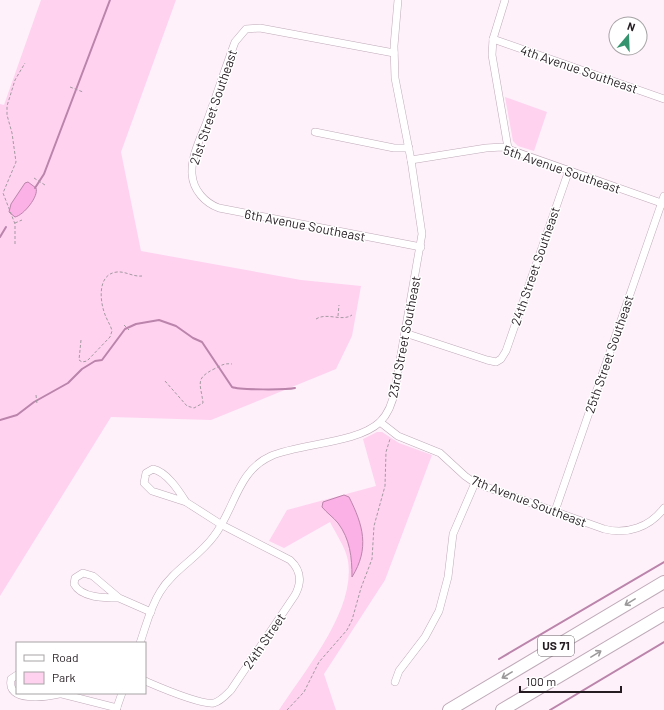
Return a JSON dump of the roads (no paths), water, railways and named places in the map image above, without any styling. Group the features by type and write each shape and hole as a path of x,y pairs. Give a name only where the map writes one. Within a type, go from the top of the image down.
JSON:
{"highway":[{"name":"US 71","path":"449,710 664,582"},
{"name":"US 71","path":"502,710 664,614"},
{"path":"508,710 548,683"}],"street":[{"name":"23rd Street Southeast","path":"380,422 393,399 421,247 422,230 409,148 396,84 394,53 398,0"},
{"path":"506,0 493,39 493,62 508,148"},
{"name":"21st Street Southeast","path":"196,189 192,174 194,154 235,42 246,28 260,28 394,53"},
{"name":"4th Avenue Southeast","path":"493,39 664,99"},
{"path":"315,132 394,148 409,148"},
{"name":"5th Avenue Southeast","path":"411,160 486,148 508,148 663,201"},
{"name":"24th Street Southeast","path":"405,333 487,360 499,361 506,351 569,170"},
{"name":"6th Avenue Southeast","path":"196,189 204,200 219,208 421,247"},
{"name":"25th Street Southeast","path":"555,511 663,201"},
{"path":"140,642 159,593 165,585 211,540 222,525 246,477 261,461 282,452 354,434 380,422"},
{"name":"7th Avenue Southeast","path":"380,422 392,433 440,453 475,483 608,530 625,531 646,524 657,516 664,508"},
{"path":"186,502 178,490 161,473 153,469 146,473 144,483 148,489 167,497 186,502 222,525"},
{"path":"395,682 399,671 425,637 438,611 448,577 453,534 475,483"},
{"name":"24th Street","path":"146,681 200,701 216,702 224,698 231,690 295,595 300,583 299,573 294,564 284,556 222,525"},
{"path":"118,598 107,586 89,574 83,573 75,578 74,584 81,592 98,596 118,598 151,612"},
{"path":"16,676 11,680 10,685 16,692"},
{"path":"19,694 43,696 53,694"},
{"path":"62,694 117,709 122,694"}],"waterway":[{"path":"35,188 44,174 110,0"},
{"path":"0,237 6,227"},
{"path":"0,420 17,415 34,402 68,383 82,369 95,361 102,360 125,329 136,324 159,320 176,326 193,338 202,342 232,387 244,389 295,388"},
{"path":"499,659 664,562"},
{"path":"550,710 664,642"}]}
